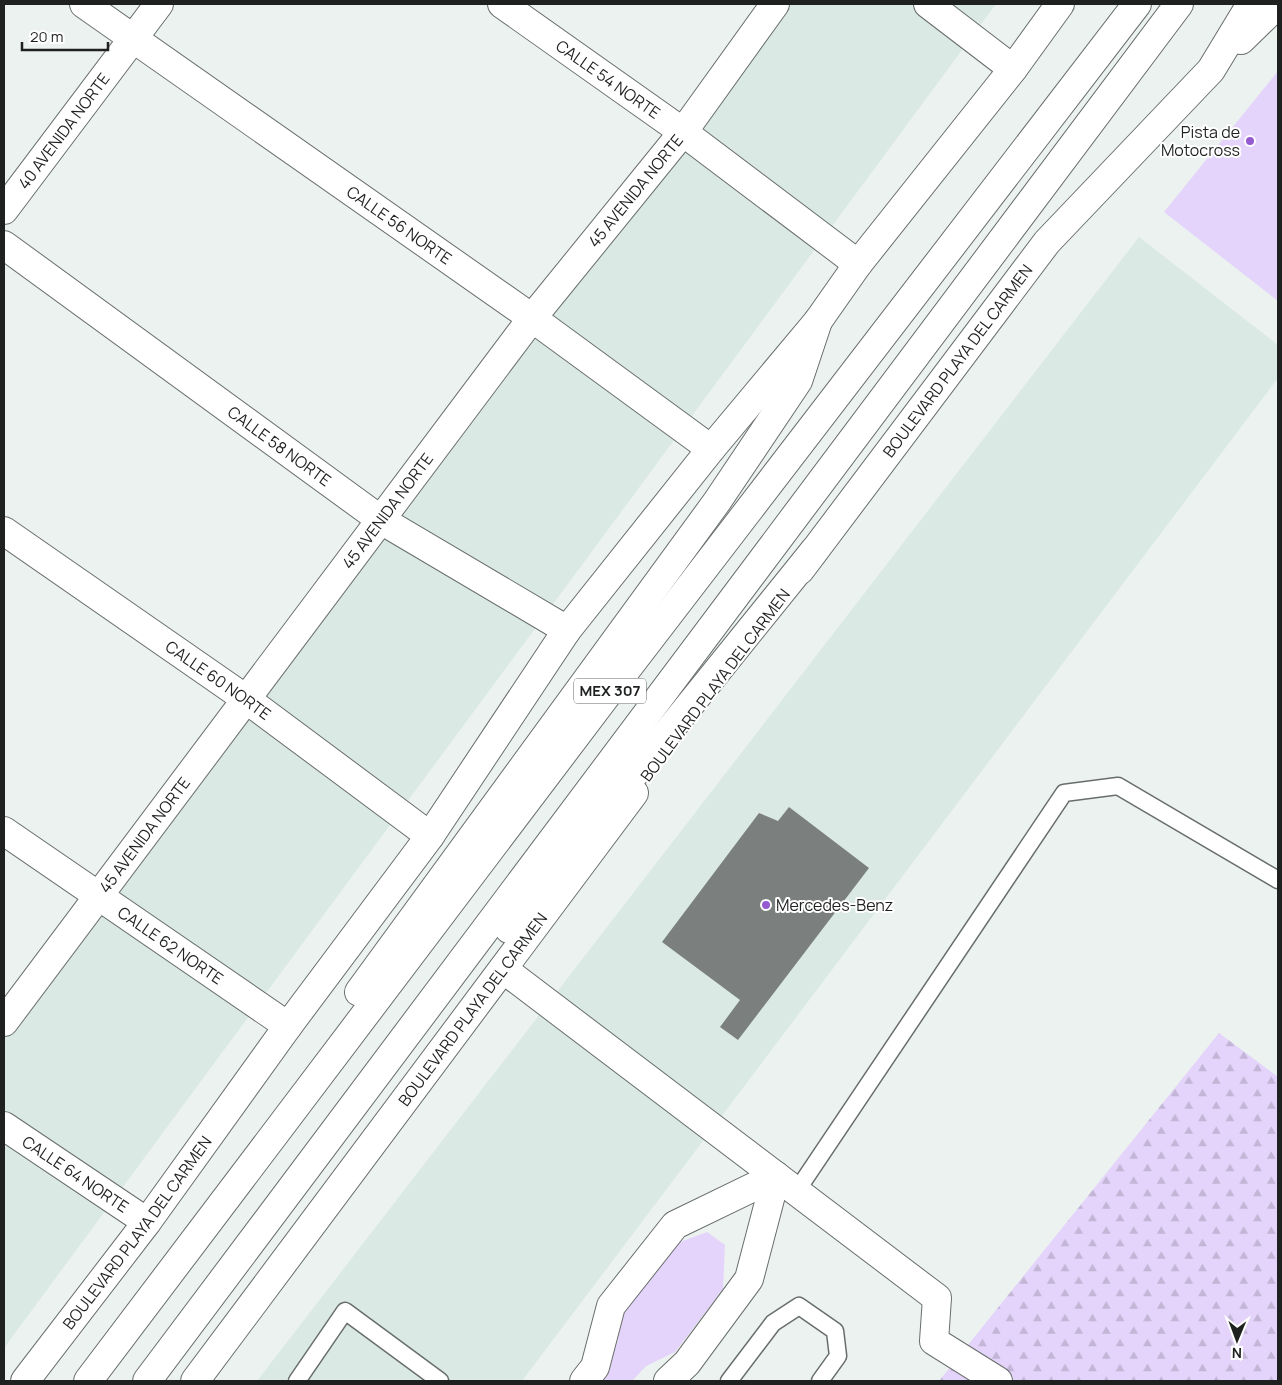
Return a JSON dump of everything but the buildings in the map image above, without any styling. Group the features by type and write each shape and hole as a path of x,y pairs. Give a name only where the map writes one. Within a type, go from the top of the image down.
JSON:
{"main road":[{"name":"CALLE 56 NORTE","path":"84,4 134,37 532,318 711,449"},
{"name":"40 AVENIDA NORTE","path":"4,210 159,4"},
{"name":"CALLE 54 NORTE","path":"502,4 683,132 858,264"},
{"name":"45 AVENIDA NORTE","path":"4,1022 532,318 683,132 775,4"},
{"path":"928,4 1013,69"},
{"name":"BOULEVARD PLAYA DEL CARMEN","path":"25,1381 146,1222 288,1026 430,836 567,630 711,449 818,320 858,264 1013,69 1060,4"},
{"name":"MEX 307","path":"88,1381 609,692 1137,4"},
{"name":"MEX 307","path":"147,1381 1180,4"},
{"name":"BOULEVARD PLAYA DEL CARMEN","path":"195,1381 1047,242 1211,70 1251,4"},
{"path":"1211,70 1278,4"},
{"name":"CALLE 58 NORTE","path":"4,244 381,520 567,630"},
{"path":"281,1126 338,1024 359,992 716,504 798,381 818,320"},
{"name":"CALLE 60 NORTE","path":"4,531 246,699 430,836"},
{"path":"344,1118 421,1043 521,912 814,552"},
{"name":"CALLE 62 NORTE","path":"4,832 97,898 288,1026"},
{"path":"503,970 936,1298 934,1341 998,1381"},
{"name":"CALLE 64 NORTE","path":"4,1126 146,1222"},
{"path":"584,1381 595,1367 611,1306 675,1224 786,1184"},
{"path":"668,1381 700,1347 749,1279 786,1184"}],"lane":[{"path":"786,1184 1064,793 1118,786 1278,880"},
{"path":"729,1381 772,1323 799,1306 835,1331 838,1356 820,1381"},
{"path":"297,1381 345,1311 440,1381"}],"shaded area":[{"path":"767,4 996,4 4,1348 4,1028"},
{"path":"1139,237 1278,345 1278,378 522,1381 257,1381"}],"green space":[{"name":"Pista de Motocross","path":"1278,71 1278,301 1164,212"},
{"path":"1219,1033 1278,1077 1278,1381 939,1381"},
{"path":"707,1232 725,1245 723,1289 675,1352 646,1366 632,1381 600,1381 618,1341 620,1311 669,1246"}],"place":[{"name":"Pista de Motocross","path":"1250,141"},
{"name":"Mercedes-Benz","path":"766,905"}]}
